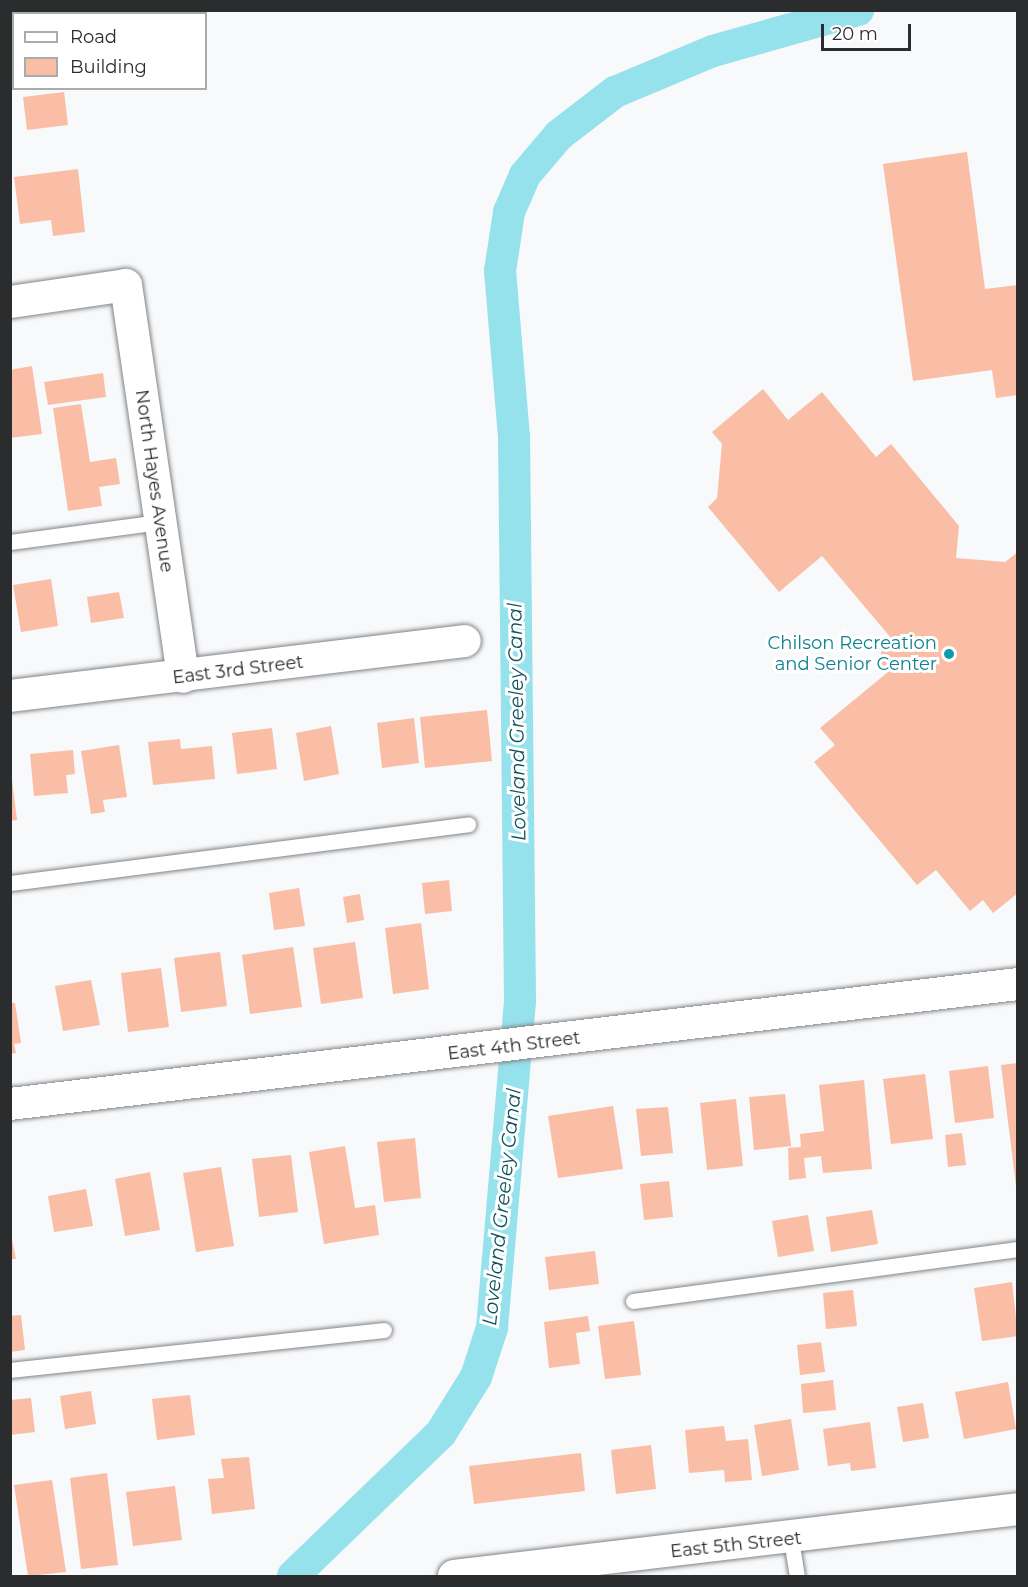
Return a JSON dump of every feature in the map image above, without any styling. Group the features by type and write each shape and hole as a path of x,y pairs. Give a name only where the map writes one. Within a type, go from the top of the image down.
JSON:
{"street":[{"name":"North Hayes Avenue","path":"10,302 126,285 183,677"},
{"name":"East 3rd Street","path":"10,696 183,677 465,641"},
{"name":"East 4th Street","path":"10,1104 544,1043 1017,984"},
{"name":"East 5th Street","path":"454,1576 791,1539 1017,1509"}],"lane":[{"path":"10,542 160,522"},
{"path":"10,883 468,824"},
{"path":"633,1300 1017,1249"},
{"path":"10,1370 384,1330"},
{"path":"791,1539 797,1576"}],"building":[{"path":"64,92 68,125 27,130 23,97"},
{"path":"967,152 985,289 1018,285 1018,395 996,398 992,370 913,381 883,164"},
{"path":"78,169 85,232 53,236 51,220 20,224 14,177"},
{"path":"32,366 42,434 10,438 10,370"},
{"path":"103,373 106,397 48,405 44,382"},
{"name":"Chilson Recreation and Senior Center","path":"763,389 788,420 822,392 876,457 891,444 959,526 956,558 1005,562 1018,552 1018,893 993,913 983,900 970,911 936,870 917,885 814,762 835,745 820,728 888,672 880,663 882,645 891,638 822,556 779,592 708,507 717,498 722,444 712,432"},
{"path":"81,404 90,462 116,458 120,484 99,487 102,506 68,511 53,408"},
{"path":"51,579 58,626 21,632 13,585"},
{"path":"119,592 124,618 91,623 87,597"},
{"path":"487,710 492,761 425,768 420,717"},
{"path":"414,718 419,763 382,768 377,723"},
{"path":"331,726 339,774 304,781 296,733"},
{"path":"272,728 277,769 237,774 232,733"},
{"path":"180,739 181,749 212,746 215,779 153,785 148,742"},
{"path":"119,745 127,797 103,800 105,812 91,814 81,751"},
{"path":"73,750 75,774 66,775 68,793 34,796 30,754"},
{"path":"12,780 17,820 10,821 10,781"},
{"path":"449,880 452,911 425,914 422,883"},
{"path":"299,888 305,926 274,930 269,893"},
{"path":"360,894 364,920 347,923 343,897"},
{"path":"421,923 429,989 393,994 385,928"},
{"path":"355,942 363,998 321,1004 313,948"},
{"path":"293,947 302,1007 250,1014 242,955"},
{"path":"220,952 227,1006 181,1012 174,958"},
{"path":"161,968 169,1027 128,1032 121,973"},
{"path":"91,980 100,1025 63,1031 55,986"},
{"path":"10,1003 15,1003 21,1043 14,1044 16,1053 10,1054"},
{"path":"1018,1063 1018,1186 1016,1186 1001,1065"},
{"path":"988,1066 994,1118 955,1123 949,1071"},
{"path":"925,1074 933,1139 891,1144 883,1079"},
{"path":"864,1080 872,1169 823,1173 821,1156 804,1158 806,1178 789,1180 788,1148 801,1147 800,1134 824,1131 819,1085"},
{"path":"785,1094 791,1146 754,1150 749,1097"},
{"path":"736,1099 743,1166 707,1170 700,1103"},
{"path":"613,1106 623,1169 558,1178 548,1116"},
{"path":"668,1107 673,1153 641,1156 636,1109"},
{"path":"962,1133 966,1165 948,1167 945,1135"},
{"path":"415,1138 421,1198 384,1202 377,1142"},
{"path":"345,1146 355,1208 375,1205 379,1235 324,1244 309,1152"},
{"path":"291,1155 298,1212 259,1217 252,1159"},
{"path":"221,1167 234,1246 196,1252 183,1173"},
{"path":"150,1172 160,1230 125,1236 115,1179"},
{"path":"669,1181 673,1217 644,1220 640,1184"},
{"path":"86,1189 93,1226 54,1232 48,1196"},
{"path":"872,1210 878,1244 831,1252 826,1217"},
{"path":"808,1215 814,1251 778,1257 772,1221"},
{"path":"10,1231 16,1259 10,1259"},
{"path":"595,1251 599,1284 549,1290 545,1257"},
{"path":"1012,1282 1018,1336 982,1341 974,1288"},
{"path":"853,1290 857,1326 826,1329 823,1293"},
{"path":"21,1315 25,1350 10,1352 10,1316"},
{"path":"588,1316 590,1331 576,1333 580,1364 549,1368 544,1322"},
{"path":"634,1321 641,1375 605,1379 598,1326"},
{"path":"821,1342 825,1372 800,1375 797,1345"},
{"path":"833,1380 836,1410 803,1413 801,1384"},
{"path":"1008,1382 1016,1429 964,1439 955,1392"},
{"path":"91,1391 96,1424 65,1429 60,1396"},
{"path":"190,1395 195,1435 157,1440 152,1399"},
{"path":"31,1398 35,1432 10,1435 10,1400"},
{"path":"923,1403 929,1438 903,1442 897,1407"},
{"path":"791,1419 799,1470 762,1476 754,1425"},
{"path":"870,1422 876,1468 851,1471 850,1463 828,1466 823,1429"},
{"path":"724,1426 726,1441 748,1439 752,1480 725,1482 724,1470 689,1473 685,1430"},
{"path":"651,1445 656,1489 616,1494 611,1450"},
{"path":"581,1453 585,1491 474,1504 469,1466"},
{"path":"249,1457 255,1509 212,1514 208,1479 224,1478 221,1459"},
{"path":"107,1473 118,1565 81,1569 70,1478"},
{"path":"52,1480 66,1572 28,1576 14,1485"},
{"path":"175,1486 182,1540 133,1546 126,1492"}],"waterway":[{"name":"Loveland Greeley Canal","path":"293,1576 441,1433 476,1377 492,1328 520,999 514,437 500,271 509,212 525,175 559,135 615,92 713,51 858,10"}],"place":[{"name":"Chilson Recreation and Senior Center","path":"949,654"}]}
